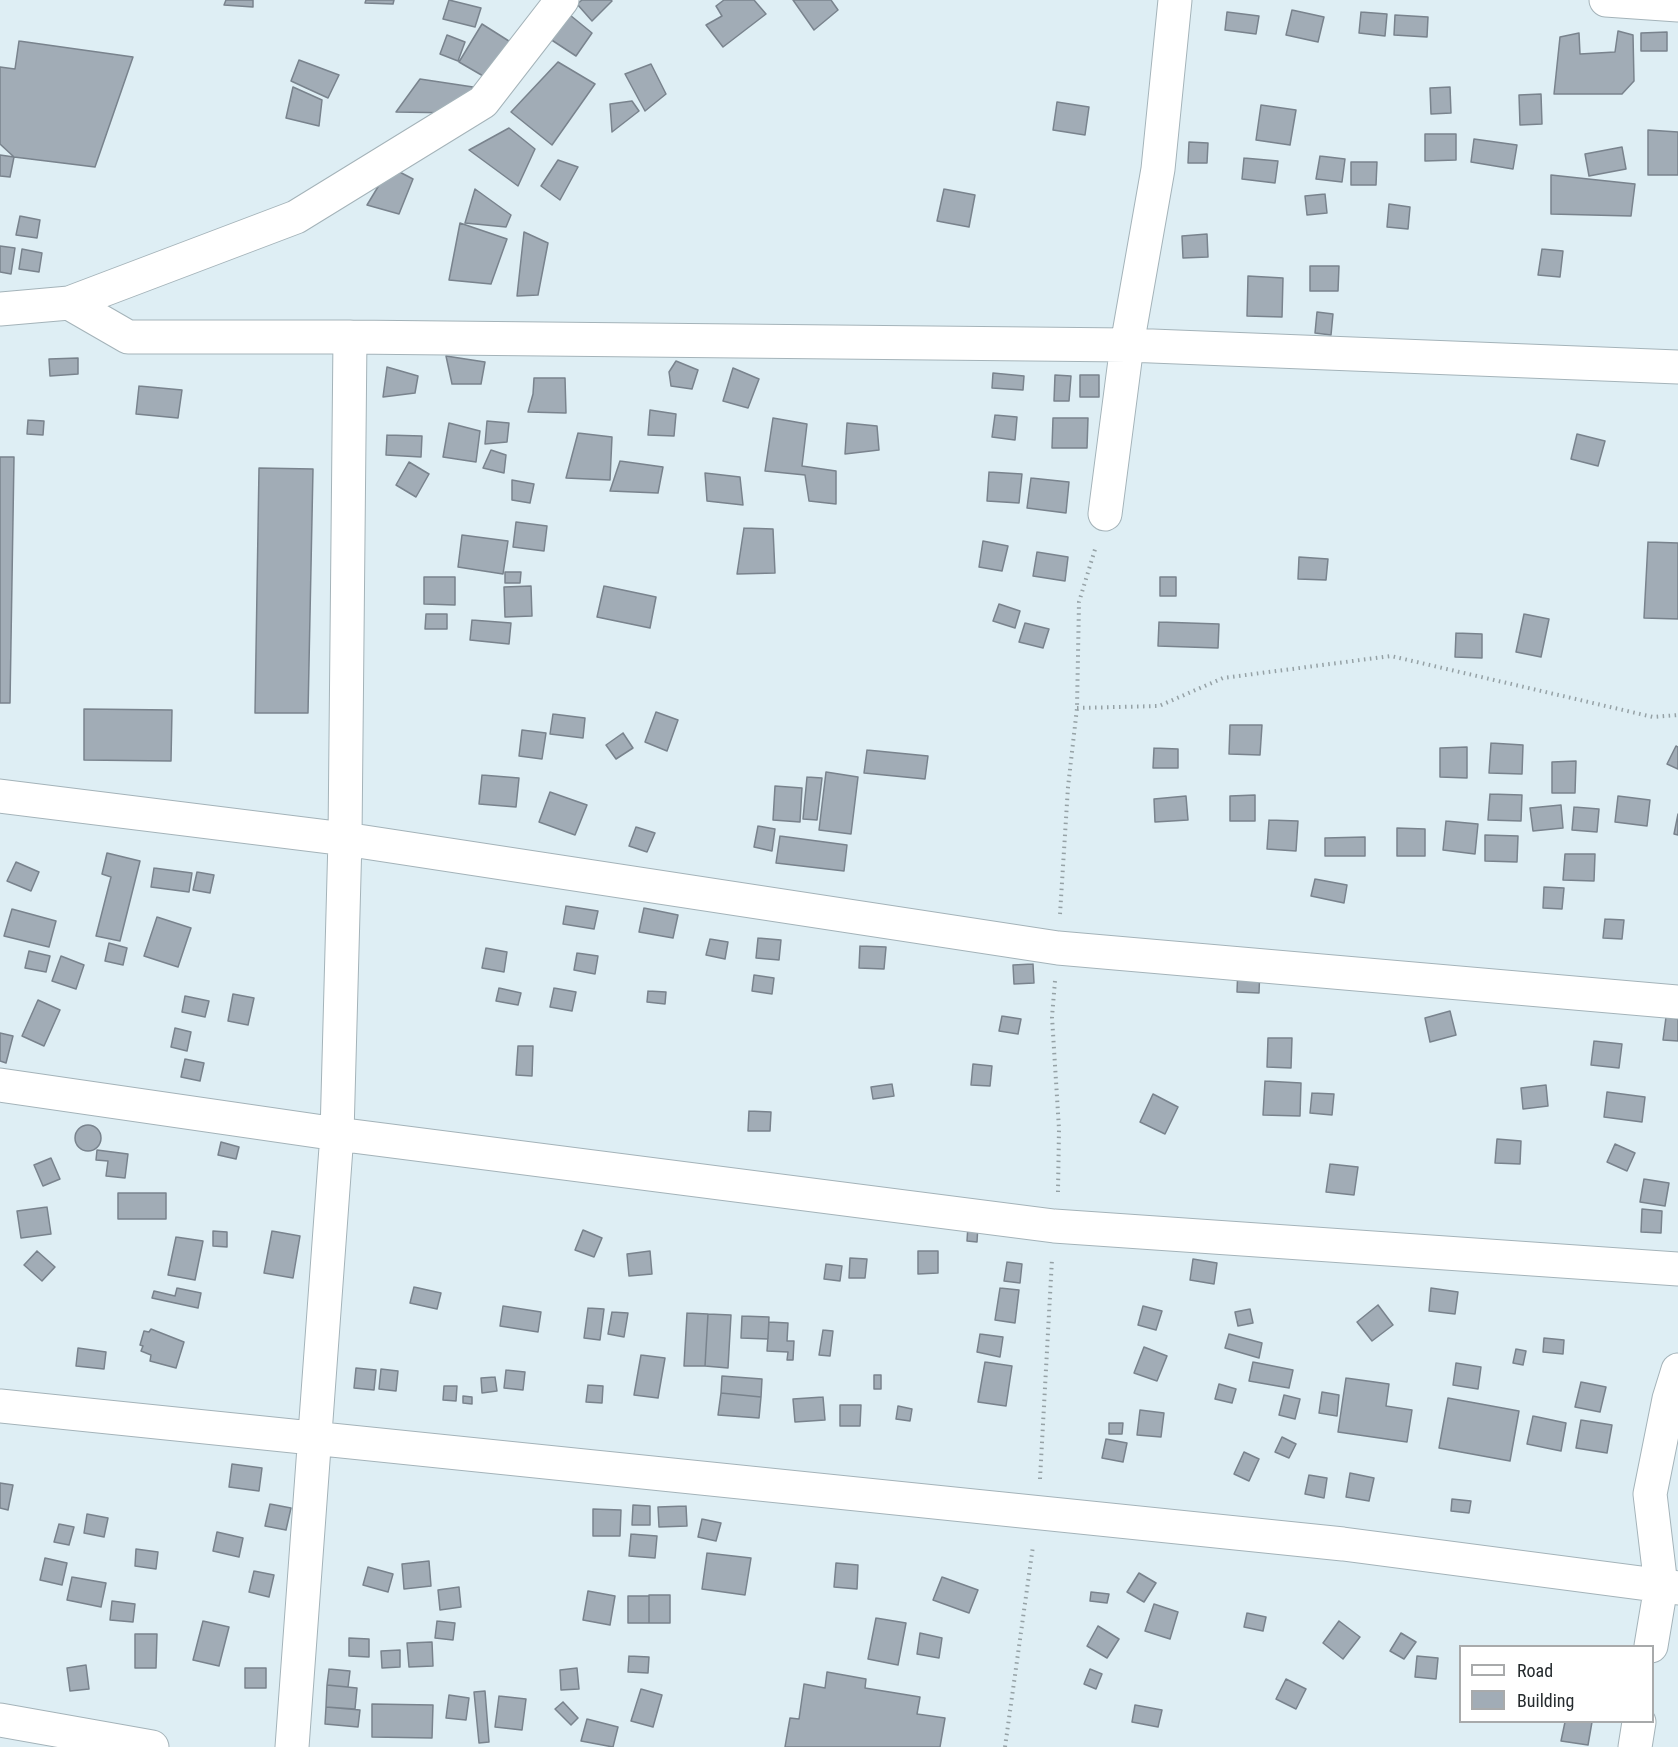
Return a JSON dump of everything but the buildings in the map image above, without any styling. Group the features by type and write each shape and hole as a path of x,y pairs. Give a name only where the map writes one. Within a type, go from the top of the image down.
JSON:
{"street":[{"path":"0,309 69,303 296,217 483,102 562,0"},
{"path":"1105,514 1127,345 1158,168 1175,0"},
{"path":"1606,0 1678,5"},
{"path":"69,303 128,337 1127,345 1678,367"},
{"path":"292,1747 337,1134 345,839 350,337"},
{"path":"0,796 345,839 1058,948 1678,1002"},
{"path":"0,1085 337,1134 1054,1226 1678,1269"},
{"path":"1652,1645 1670,1587 1650,1494 1669,1399 1678,1370"},
{"path":"0,1406 1343,1544 1670,1587"},
{"path":"0,1720 152,1747"},
{"path":"1635,1747 1639,1723"}],"path":[{"path":"1005,1747 1038,1512 1054,1226 1060,1176 1052,1017 1068,787 1077,708 1079,602 1105,514"},
{"path":"1077,708 1160,706 1223,678 1391,656 1653,717 1678,715"}]}
